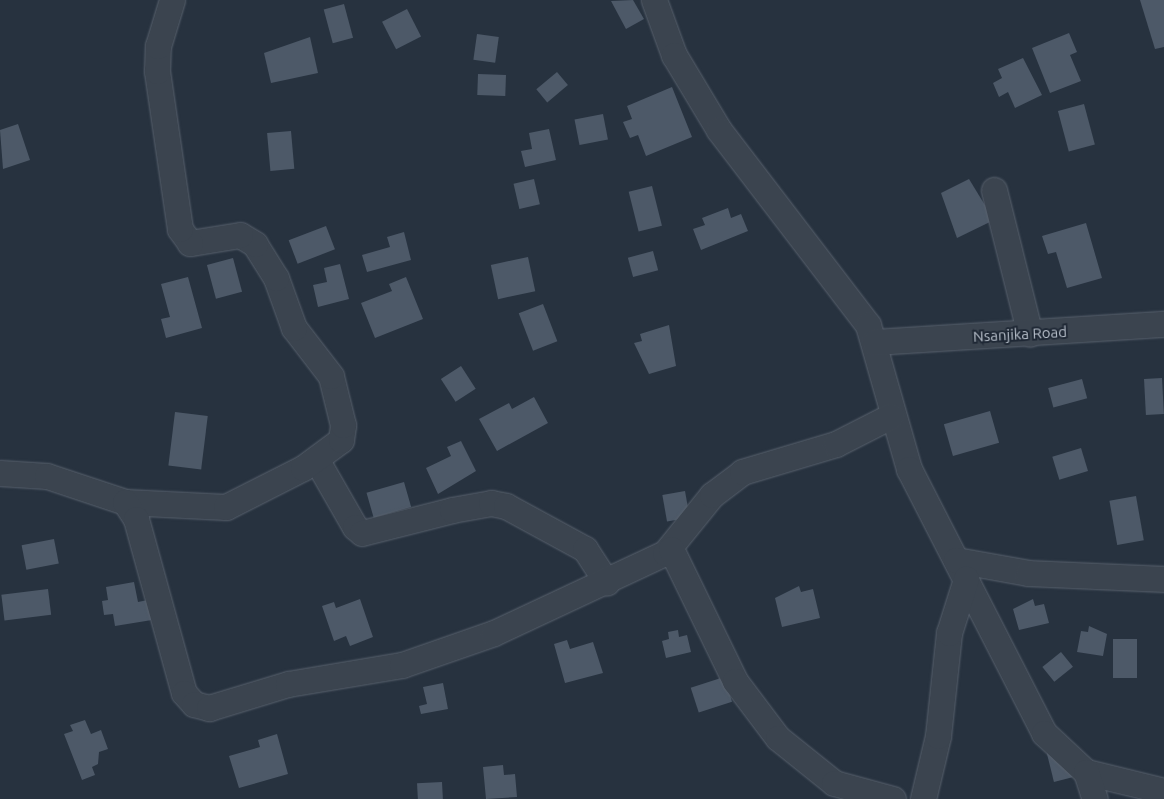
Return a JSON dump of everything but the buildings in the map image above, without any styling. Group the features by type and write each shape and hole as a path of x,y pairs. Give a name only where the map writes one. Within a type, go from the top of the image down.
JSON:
{"street":[{"path":"0,473 78,484 125,502 226,507 316,459 343,434 337,398 324,363 294,328 276,278 248,238 240,235 196,244 184,238 180,229 158,70 158,46 172,0"},
{"path":"654,0 674,55 719,130 856,307 875,342 890,416 909,469 1044,733 1086,772 1095,799"},
{"path":"994,190 1030,334"},
{"name":"Nsanjika Road","path":"875,342 1030,334 1164,324"},
{"path":"125,502 136,519 184,693 194,704 209,708 288,684 424,658 607,583 671,549 712,494 742,472 836,444 890,416"},
{"path":"316,459 354,527 362,533 461,508 491,503 506,506 585,549 607,583"},
{"path":"671,549 735,681 778,738 834,783 893,799"},
{"path":"961,569 1164,579"},
{"path":"923,799 938,736 949,633 961,569"},
{"path":"1086,772 1164,791"}]}
